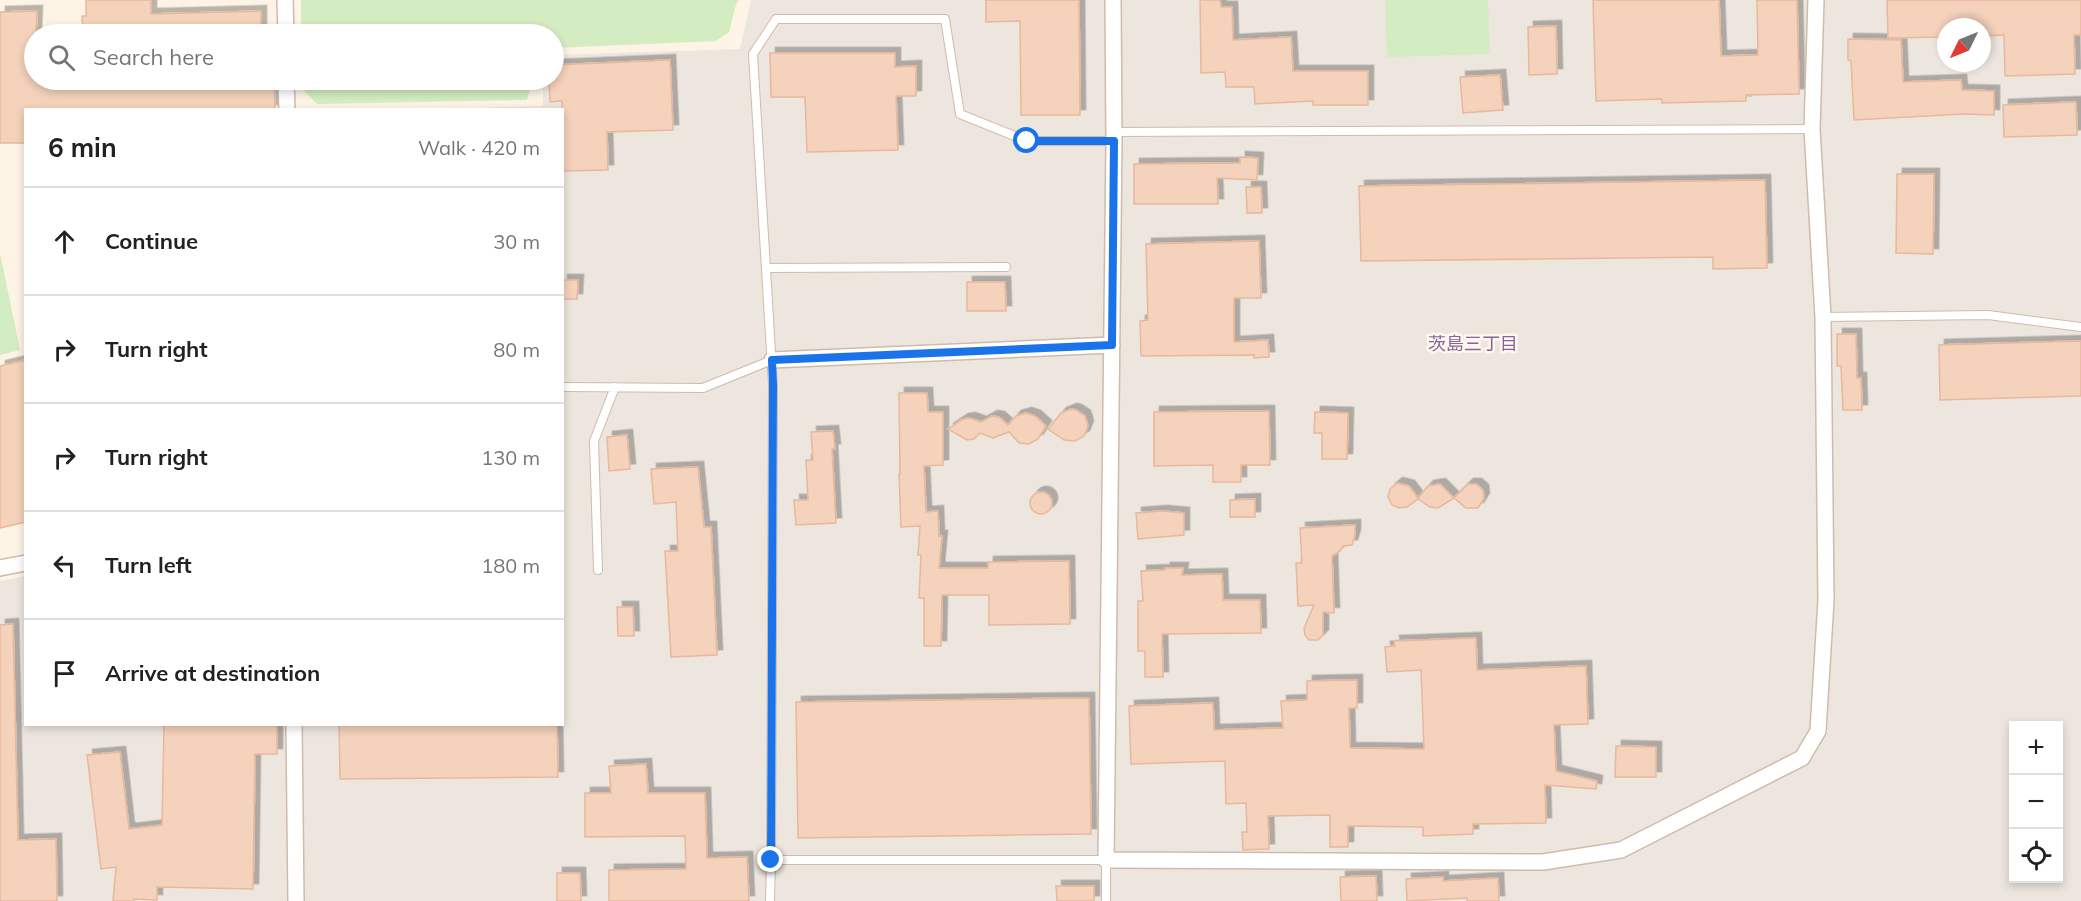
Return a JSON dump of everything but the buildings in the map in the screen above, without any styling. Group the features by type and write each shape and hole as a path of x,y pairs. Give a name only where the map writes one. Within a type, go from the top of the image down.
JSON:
{"street":[{"path":"285,0 286,24"},
{"path":"1113,0 1114,136 1106,860 1543,862 1622,850 1802,758 1818,731 1826,600 1823,317 1812,129 1816,0"},
{"path":"286,90 287,108"},
{"path":"772,360 1112,345"},
{"path":"0,568 24,563"},
{"path":"294,726 296,901"}],"lane":[{"path":"770,901 773,409 753,54 776,19 945,19 960,114 1027,141 1114,136 1812,129"},
{"path":"766,268 1006,267"},
{"path":"1823,317 1988,315 2081,327"},
{"path":"564,387 703,388 772,360"},
{"path":"598,570 594,441 615,387"},
{"path":"771,860 1106,860 1106,901"}],"shaded area":[{"path":"751,0 2081,0 2081,901 0,901 0,581 24,576 24,726 564,726 564,108 477,108 543,106 543,90 564,90 564,55 740,49"}],"green space":[{"path":"301,0 739,0 729,32 716,41 564,48 564,24 301,24"},
{"path":"1385,0 1488,0 1490,54 1387,57"},
{"path":"303,90 530,90 527,100 317,104"},
{"path":"0,253 20,350 0,355"}],"district":[{"name":"茨島三丁目","path":"1473,343"}],"route":[{"path":"771,860 772,360 1112,345 1114,141 1027,141"}]}
